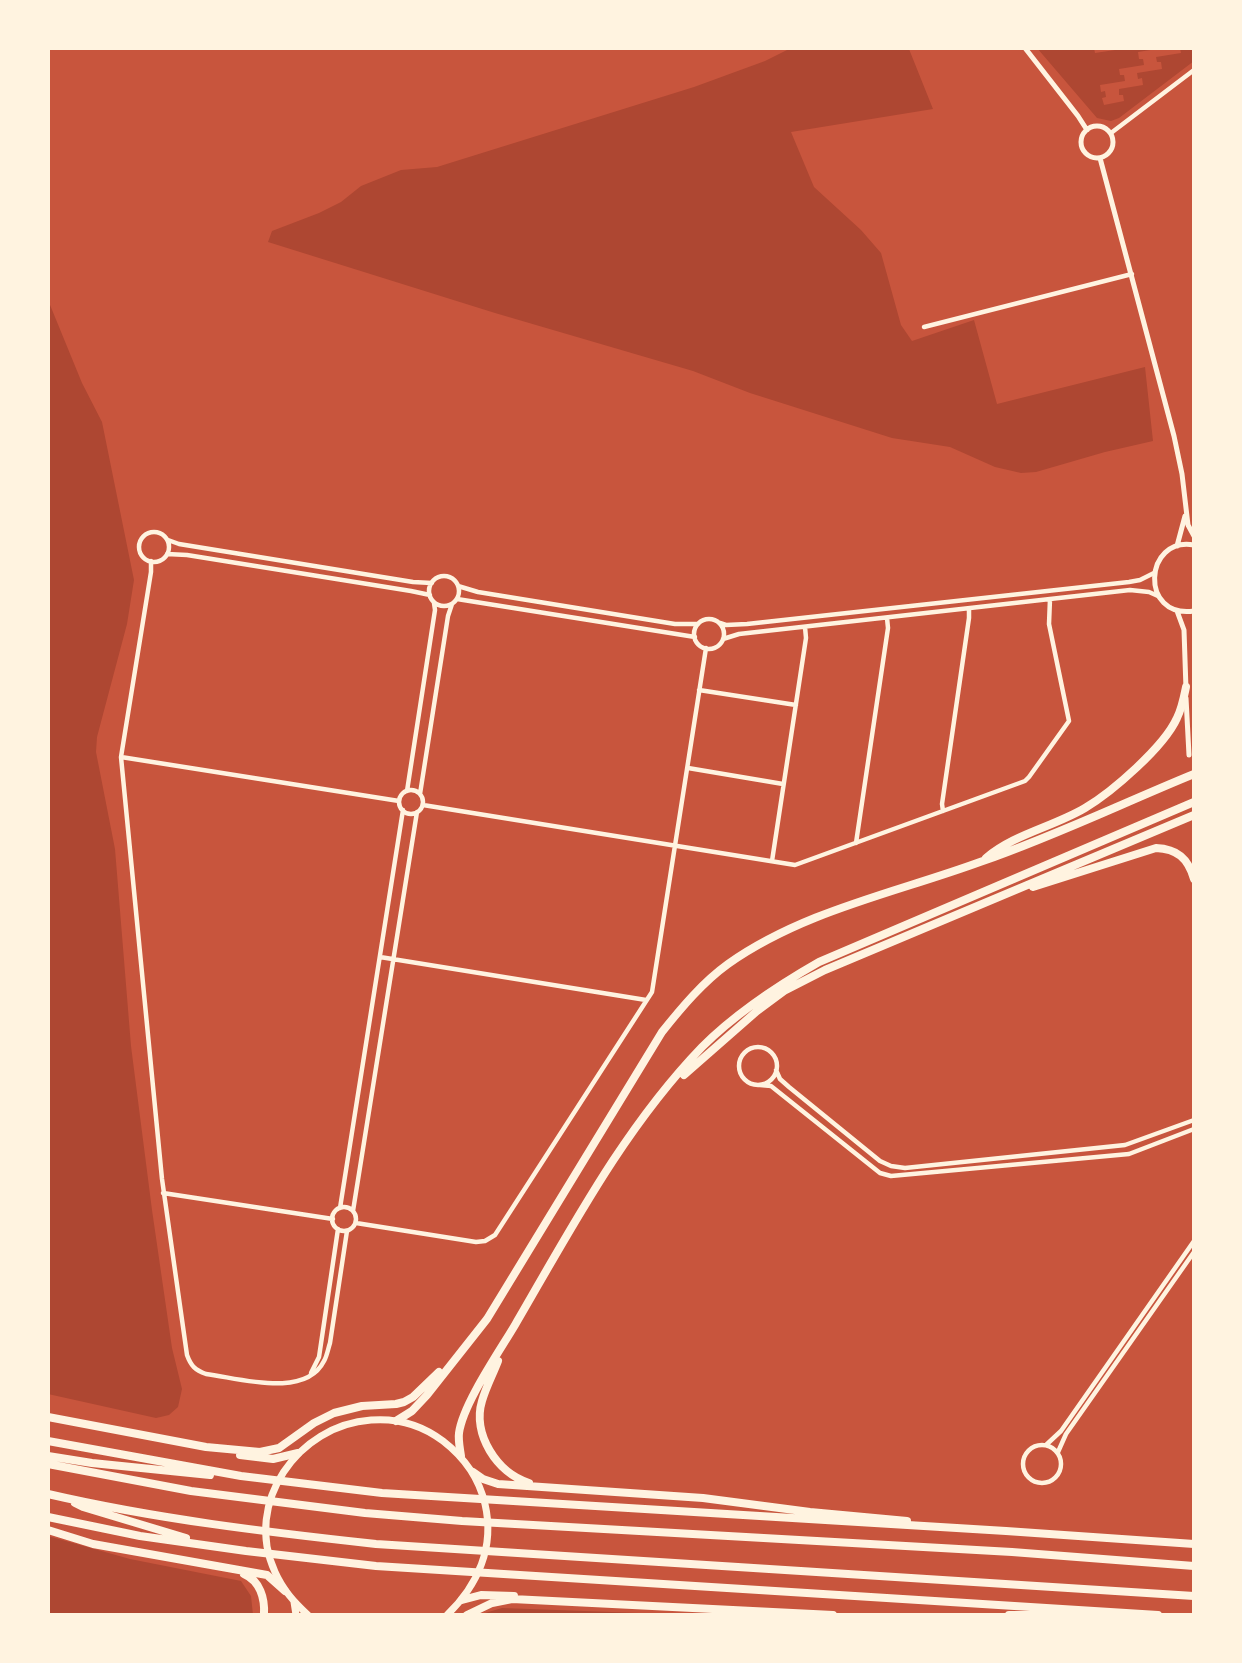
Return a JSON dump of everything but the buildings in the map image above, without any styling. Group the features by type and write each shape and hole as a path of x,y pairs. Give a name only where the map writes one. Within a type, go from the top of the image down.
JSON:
{"highway":[{"path":"980,862 999,847 1085,808 1110,789 1137,766 1168,732 1177,719 1186,687"},
{"path":"396,1421 418,1406 487,1319 662,1032 690,998 727,965 765,940 818,916 980,862 1086,821 1194,774"},
{"path":"461,1456 458,1434 466,1410 504,1344 615,1156 702,1047 777,986 810,967 1194,802"},
{"path":"658,1100 713,1048 784,991 825,970 1194,815"},
{"path":"1012,892 1066,878 1156,848 1179,853 1186,861 1194,879"},
{"path":"504,1344 482,1401 480,1412 483,1437 502,1466 516,1477 536,1487"},
{"path":"206,1447 260,1452 279,1448 314,1423 334,1413 362,1406 404,1402 420,1391 456,1356"},
{"path":"48,1417 265,1459 281,1458 298,1453"},
{"path":"308,1615 285,1590 274,1570 267,1544 268,1507 275,1485 298,1453 323,1434 346,1424 378,1420 414,1425 430,1432 461,1456 473,1472 482,1490 488,1516 488,1541 481,1569 473,1586 447,1615"},
{"path":"48,1441 241,1476 347,1489 463,1499 932,1526 1194,1544"},
{"path":"48,1456 187,1474 241,1476"},
{"path":"48,1464 191,1491 365,1513 1012,1552 1194,1566"},
{"path":"473,1472 483,1479 498,1484 703,1498 810,1512 900,1519 932,1526"},
{"path":"48,1494 241,1529 376,1544 1194,1596"},
{"path":"69,1499 83,1507 168,1534 246,1551"},
{"path":"48,1517 140,1536 375,1566 1158,1615"},
{"path":"48,1530 93,1544 267,1575 285,1590"},
{"path":"231,1568 250,1576 255,1581 263,1597 264,1615"},
{"path":"462,1600 491,1594 609,1603"},
{"path":"467,1615 492,1603 512,1599 833,1615"},
{"path":"294,1602 296,1615"},
{"path":"1009,1615 1122,1612"}],"street":[{"path":"1025,48 1087,130"},
{"path":"1111,133 1194,70"},
{"path":"1094,126 1111,133 1114,143 1106,156 1100,158 1089,156 1084,150 1082,141 1087,130 1094,126"},
{"path":"1100,158 1174,435 1182,474 1188,525 1194,537"},
{"path":"924,327 1132,274"},
{"path":"1177,546 1184,527 1186,512"},
{"path":"168,540 167,554 160,560 146,559 140,551 143,537 156,532 179,544 413,582 432,583 441,577 448,577 458,586 478,592 675,624 698,624 710,619 726,625 747,624 1129,582 1140,580 1154,573"},
{"path":"1158,596 1154,581 1156,565 1164,554 1177,546 1194,545"},
{"path":"167,554 188,555 430,595"},
{"path":"151,561 121,757 163,1193 190,1364 206,1374 281,1384 299,1382 323,1364 330,1343 347,1231"},
{"path":"407,791 435,610 430,595 432,583"},
{"path":"434,603 441,606 452,604 458,599 458,586"},
{"path":"723,639 740,634 1130,590 1149,592 1158,596 1167,606 1177,611 1194,611"},
{"path":"458,599 695,637"},
{"path":"423,805 795,865 1025,781 1069,721 1049,624 1050,599"},
{"path":"423,805 420,794 448,616 452,604"},
{"path":"943,811 942,804 969,609"},
{"path":"1177,611 1184,630 1189,755"},
{"path":"856,843 888,628 887,618"},
{"path":"698,624 695,637 700,645 712,648 719,645 723,639 724,631 720,623"},
{"path":"772,861 806,638 805,627"},
{"path":"356,1223 476,1242 485,1241 495,1235 652,992 706,648"},
{"path":"699,690 796,705"},
{"path":"121,757 399,801"},
{"path":"688,768 783,784"},
{"path":"399,801 407,791 414,790 420,794"},
{"path":"310,1374 319,1357 338,1229 333,1215 340,1208 403,810 399,801"},
{"path":"356,1223 353,1211 393,959 417,813 423,805"},
{"path":"403,810 410,814 417,813"},
{"path":"380,957 646,1000"},
{"path":"1194,1120 1125,1145 905,1168 891,1166 880,1161 789,1087 780,1079 774,1056 765,1049 753,1048 743,1055 739,1062 742,1078 748,1083 771,1086 880,1173 891,1176 1129,1154 1194,1129"},
{"path":"760,1085 772,1079 776,1070"},
{"path":"163,1193 333,1219"},
{"path":"340,1208 353,1211"},
{"path":"338,1229 350,1230 356,1223"},
{"path":"1047,1445 1061,1431 1194,1241"},
{"path":"1058,1452 1047,1445 1037,1446 1026,1455 1024,1468 1028,1477 1040,1483 1050,1482 1055,1478 1061,1467 1058,1452 1066,1434 1194,1252"}],"shaded area":[{"path":"791,48 909,49 933,109 791,132 814,187 861,230 881,253 901,325 912,341 974,320 997,404 1145,367 1153,441 1036,472 1021,473 995,467 950,447 892,438 750,393 693,371 495,313 268,242 272,231 319,213 341,202 361,186 401,170 437,167 694,87 765,61"},
{"path":"1037,48 1094,48 1095,53 1116,48 1163,48 1138,52 1139,59 1143,59 1144,65 1119,69 1125,81 1100,85 1101,92 1105,91 1106,97 1102,98 1104,105 1124,101 1123,95 1119,95 1119,89 1143,85 1142,78 1138,79 1137,73 1162,69 1161,62 1157,62 1156,57 1181,53 1180,48 1194,48 1194,61 1119,118 1111,121 1097,118"},
{"path":"48,300 82,383 102,422 134,580 127,624 97,737 96,752 115,849 131,1046 172,1348 182,1389 178,1407 169,1415 156,1418 48,1394"},
{"path":"48,1536 130,1559 241,1581 251,1596 253,1615 48,1615"},
{"path":"502,1608 693,1615 478,1615"}]}
